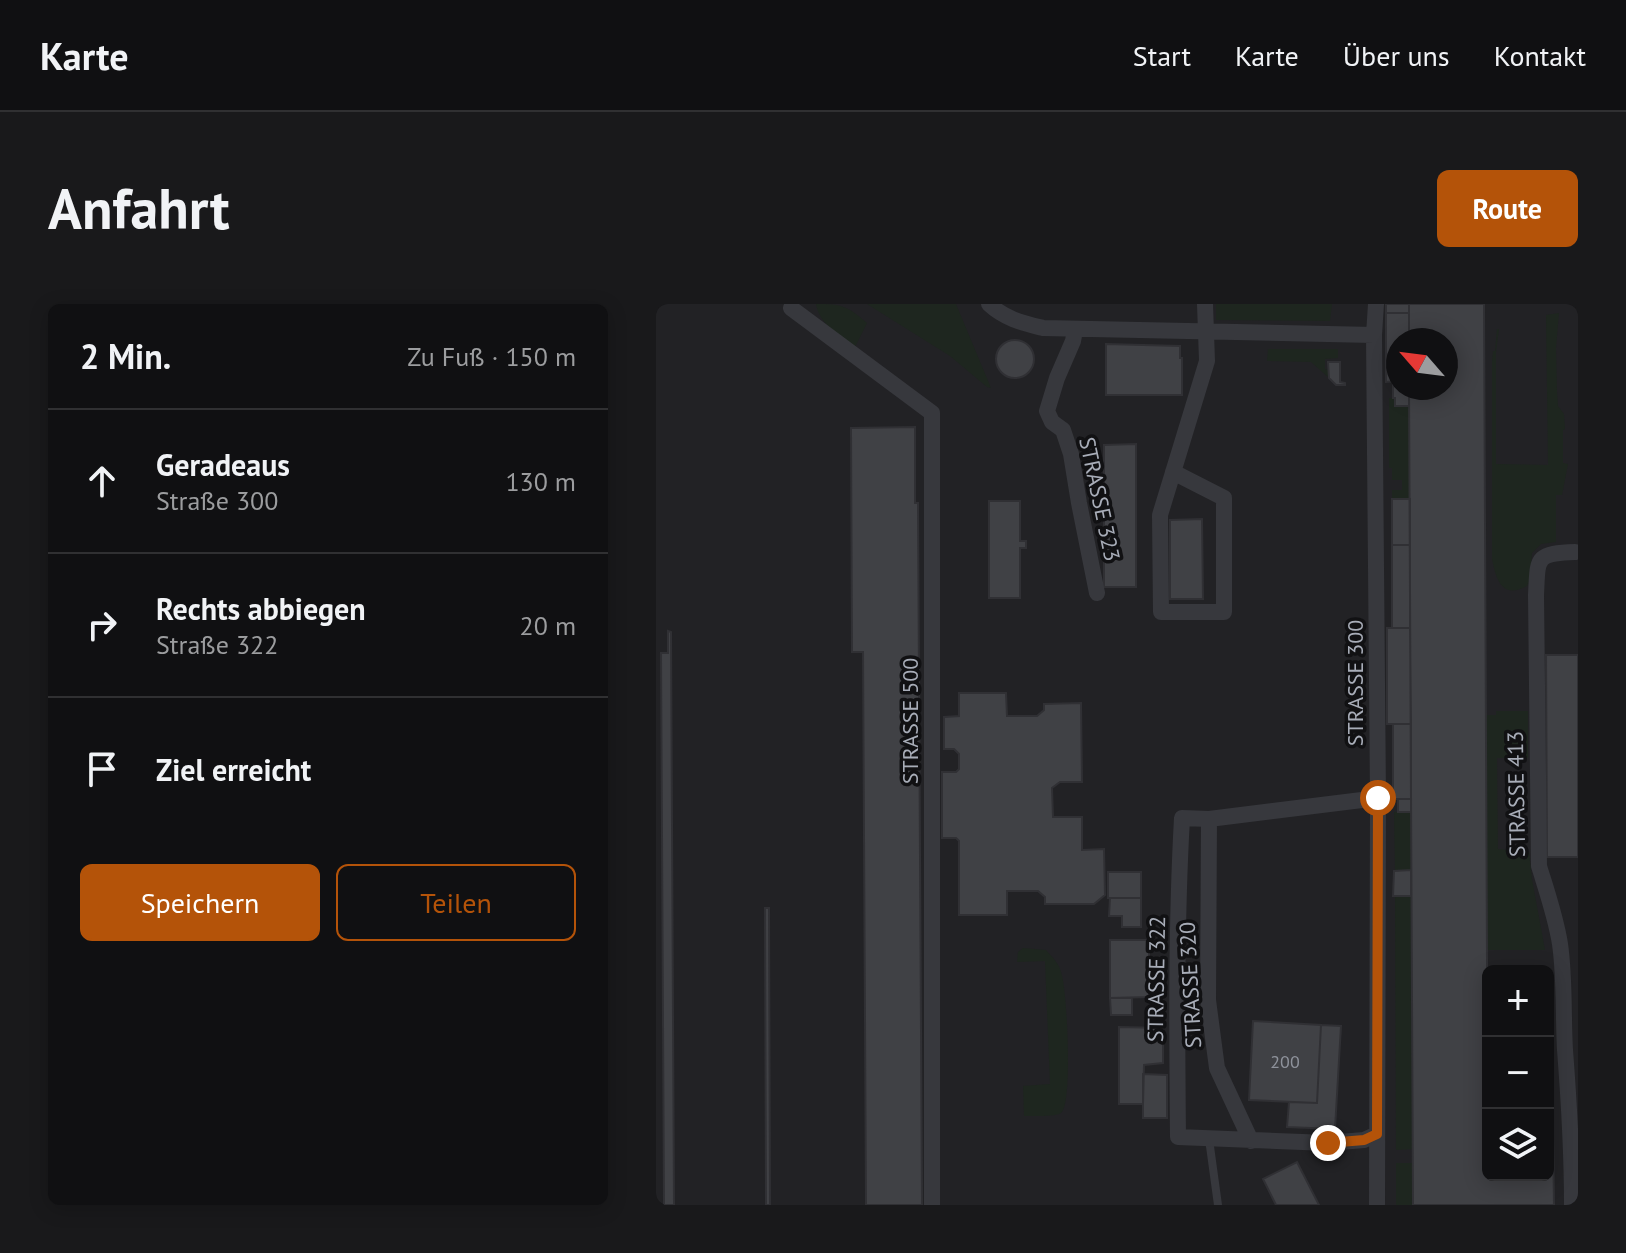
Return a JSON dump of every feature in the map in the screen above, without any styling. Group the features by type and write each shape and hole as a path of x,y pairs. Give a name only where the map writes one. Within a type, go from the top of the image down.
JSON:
{"street":[{"path":"989,304 998,313 1018,322 1043,328 1374,335"},
{"path":"1173,472 1224,498 1224,612 1161,612 1160,515 1173,472 1207,361 1205,304"},
{"name":"STRASSE 300","path":"1376,304 1377,1205"},
{"name":"STRASSE 500","path":"790,305 932,413 932,1205"},
{"name":"STRASSE 323","path":"1075,330 1047,411 1052,422 1063,430 1071,454 1097,593"},
{"name":"STRASSE 413","path":"1572,1205 1572,1139 1560,942 1539,866 1536,595 1538,563 1542,557 1555,552 1575,552"},
{"name":"STRASSE 322","path":"1377,1134 1364,1140 1328,1143 1178,1137 1177,1047 1182,818 1209,819 1378,798"},
{"name":"STRASSE 320","path":"1209,819 1208,1000 1217,1068 1251,1141"}],"lane":[{"path":"1209,1139 1218,1205"}],"shaded area":[{"path":"656,304 1578,304 1578,1205 656,1205"},
{"path":"816,304 844,307 867,323 855,347 826,323"},
{"path":"867,304 956,304 991,388 950,356"},
{"path":"1216,304 1332,304 1330,321 1216,320"},
{"path":"1559,313 1557,391 1558,406 1564,414 1563,463 1568,464 1562,495 1556,495 1556,542 1541,544 1532,553 1527,586 1518,590 1506,589 1498,580 1492,559 1492,361 1497,329 1496,464 1548,465 1546,315"},
{"path":"1268,349 1338,349 1338,358 1325,359 1329,378 1311,362 1267,361"},
{"path":"1389,400 1395,400 1396,406 1410,406 1410,499 1392,499 1392,490 1402,490 1402,480 1392,480 1392,468 1389,468"},
{"path":"1496,711 1528,711 1528,758 1497,758 1498,849 1529,852 1545,950 1487,950 1486,715 1496,715"},
{"path":"1394,812 1411,812 1411,870 1395,870"},
{"path":"1395,896 1411,896 1413,1149 1396,1150"},
{"path":"1023,948 1046,950 1058,965 1064,986 1067,1091 1065,1106 1061,1113 1054,1115 1024,1116 1023,1086 1050,1084 1045,961 1017,962 1018,952"},
{"path":"1396,1163 1413,1163 1413,1205 1396,1205"}],"building":[{"path":"1386,304 1409,304 1409,313 1386,313"},
{"path":"1409,304 1484,304 1487,965 1482,965 1482,1181 1554,1181 1554,1205 1413,1205 1409,400 1458,400 1458,328 1409,328"},
{"path":"1386,313 1409,313 1409,328 1386,328"},
{"path":"1015,340 1029,345 1034,359 1029,373 1015,378 1001,373 996,359 1001,345"},
{"path":"1106,344 1180,346 1182,395 1106,395"},
{"path":"1328,362 1340,362 1340,382 1345,385 1336,385 1329,378"},
{"path":"1395,400 1409,400 1409,406 1395,406"},
{"path":"915,427 922,1205 866,1205 863,652 852,652 851,428"},
{"path":"1136,444 1136,587 1104,587 1104,445"},
{"path":"1392,499 1410,499 1410,545 1392,545"},
{"path":"989,501 1020,501 1020,541 1026,541 1026,548 1020,548 1020,598 989,598"},
{"path":"1202,519 1203,599 1170,599 1170,520"},
{"path":"1392,545 1410,545 1410,628 1392,628"},
{"path":"1387,628 1410,628 1411,724 1387,724"},
{"path":"668,631 671,632 674,1205 664,1205 661,653 668,653"},
{"path":"1546,655 1578,655 1578,857 1547,857"},
{"path":"959,693 1006,693 1007,716 1037,716 1044,710 1044,704 1081,703 1082,782 1060,782 1052,788 1053,817 1082,817 1082,850 1104,849 1105,895 1094,904 1045,904 1045,897 1038,891 1007,891 1007,915 959,915 959,841 956,838 942,838 942,772 956,772 959,769 959,754 954,749 944,749 944,717 959,716"},
{"path":"1393,724 1411,724 1411,799 1393,799"},
{"path":"1398,799 1411,799 1411,812 1398,812"},
{"path":"1411,870 1411,896 1393,896 1394,871"},
{"path":"1108,872 1141,872 1141,898 1108,898"},
{"path":"1110,898 1141,898 1141,927 1122,927 1122,916 1109,916"},
{"path":"765,908 769,908 770,1205 766,1205"},
{"path":"1110,940 1149,940 1149,997 1110,998"},
{"path":"1110,998 1132,998 1132,1015 1111,1015"},
{"path":"1253,1021 1321,1025 1317,1103 1249,1100"},
{"path":"1321,1025 1341,1026 1335,1129 1287,1127 1289,1102 1317,1103"},
{"path":"1119,1027 1163,1028 1163,1063 1144,1065 1143,1104 1119,1104"},
{"path":"1143,1074 1167,1075 1167,1118 1143,1118"},
{"path":"1297,1162 1319,1205 1276,1205 1263,1179"}],"route":[{"path":"1328,1143 1364,1140 1377,1134 1378,798"}]}
